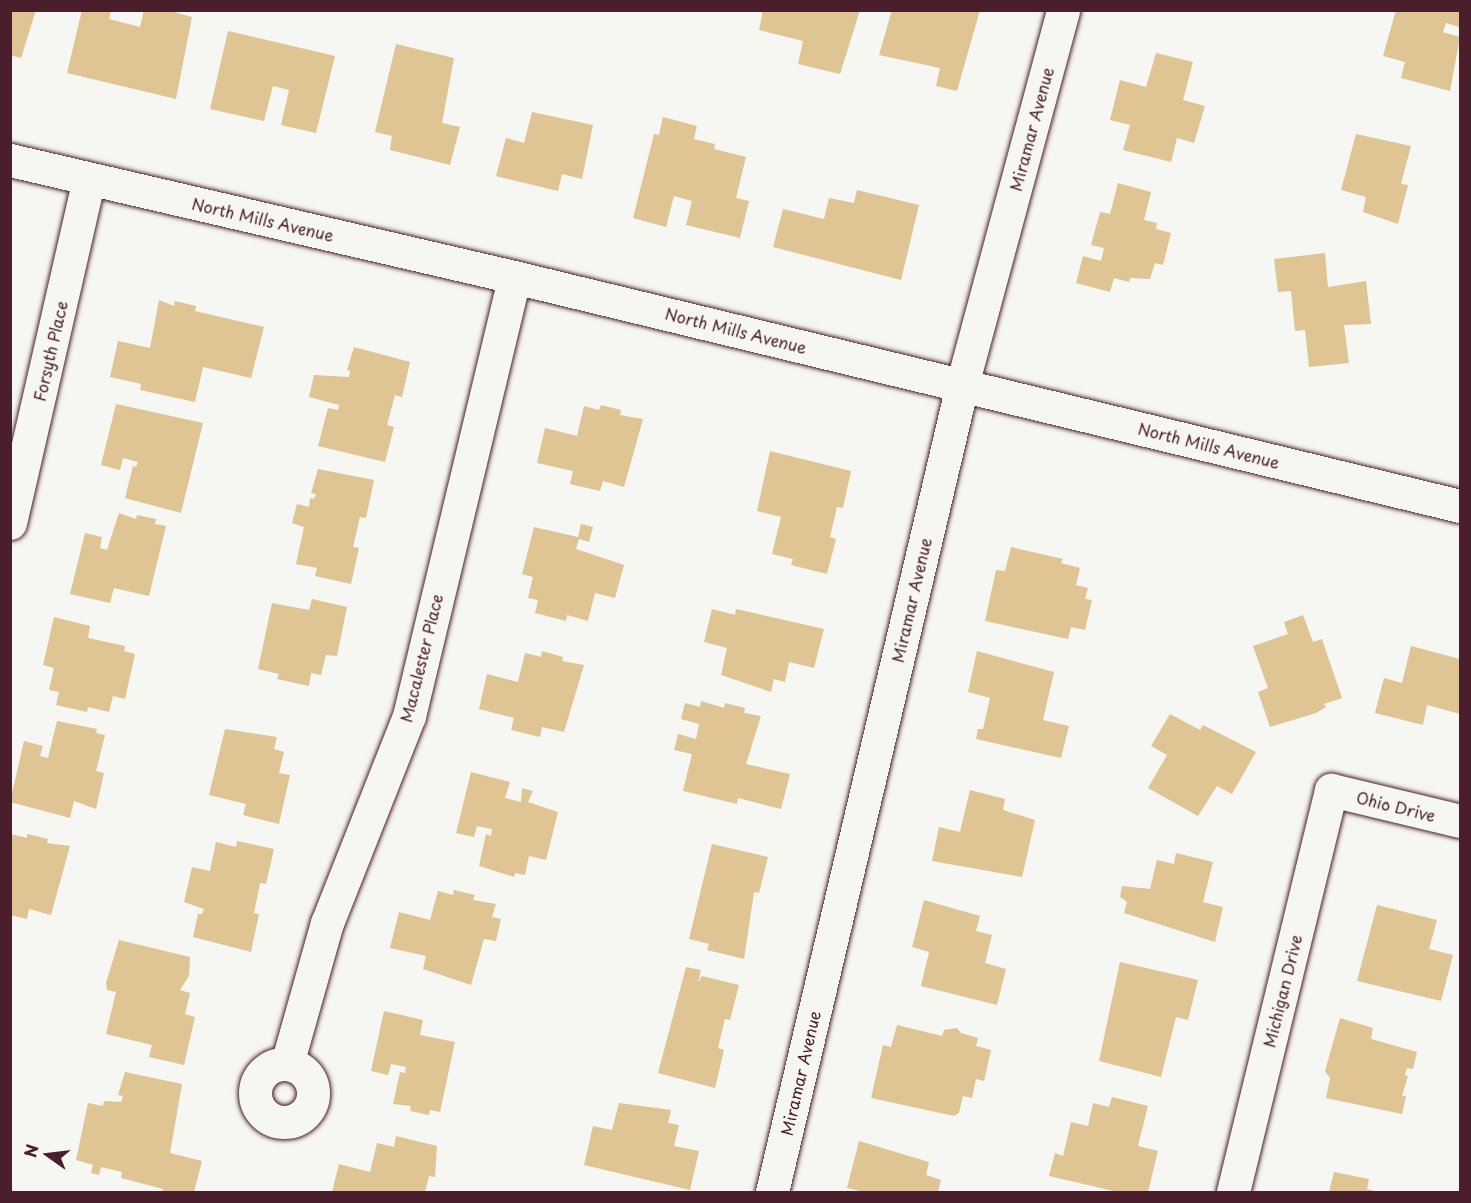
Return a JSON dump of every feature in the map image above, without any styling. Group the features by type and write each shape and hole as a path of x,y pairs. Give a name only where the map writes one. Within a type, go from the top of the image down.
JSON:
{"street":[{"name":"Miramar Avenue","path":"772,1192 962,385 1063,10"},
{"name":"North Mills Avenue","path":"10,160 514,277 1461,506"},
{"name":"Forsyth Place","path":"10,523 88,179"},
{"name":"Macalester Place","path":"287,1064 327,923 409,716 514,277"},
{"name":"Ohio Drive","path":"1331,790 1461,822"},
{"name":"Michigan Drive","path":"1233,1192 1331,790"}],"building":[{"path":"10,10 36,10 21,58 10,55"},
{"path":"82,10 111,10 109,19 140,27 144,10 167,10 192,17 176,99 67,73"},
{"path":"763,10 860,10 840,74 798,64 803,41 759,30"},
{"path":"892,10 980,10 957,91 936,86 940,68 879,55"},
{"path":"1396,10 1460,10 1459,27 1446,23 1443,32 1460,37 1450,91 1401,78 1405,62 1383,56"},
{"path":"228,31 335,56 316,133 281,125 289,90 273,86 264,121 210,109"},
{"path":"396,44 454,58 442,123 460,127 450,165 390,150 392,136 375,132"},
{"path":"1156,53 1193,62 1183,100 1205,106 1194,143 1177,138 1171,162 1123,150 1130,125 1110,120 1120,80 1146,87"},
{"path":"532,112 593,125 582,179 562,174 558,191 496,176 506,138 524,143"},
{"path":"663,117 697,126 694,139 715,144 714,149 746,157 736,198 749,201 740,238 686,225 692,201 674,196 666,227 633,218 654,134 659,135"},
{"path":"1356,134 1411,146 1401,184 1408,185 1398,224 1363,212 1366,197 1341,190"},
{"path":"1118,183 1151,192 1144,220 1157,223 1156,229 1171,233 1163,265 1155,263 1150,279 1130,278 1129,282 1114,278 1110,292 1076,283 1083,256 1101,261 1104,248 1091,245 1100,212 1110,214"},
{"path":"857,190 919,205 901,280 773,247 783,209 824,219 829,198 854,203"},
{"path":"1325,253 1328,287 1366,281 1371,324 1344,325 1349,363 1309,367 1305,330 1295,331 1291,291 1278,292 1274,259"},
{"path":"159,300 174,306 175,301 196,306 195,311 264,327 251,378 203,367 195,402 140,390 141,384 110,377 118,341 150,348"},
{"path":"354,347 410,362 402,397 395,395 387,425 394,427 385,462 318,446 328,408 338,410 339,405 309,397 314,375 349,377 350,371 347,370"},
{"path":"116,404 203,423 181,513 125,498 133,466 136,467 138,462 123,458 120,470 101,465"},
{"path":"601,405 621,410 620,415 643,419 624,487 603,481 600,491 570,484 573,471 537,463 545,428 577,436 584,406 599,410"},
{"path":"770,451 851,471 843,508 837,507 830,537 836,539 827,574 791,565 793,559 772,554 781,517 757,511"},
{"path":"318,469 374,480 366,518 360,517 353,547 359,548 351,584 315,576 317,568 296,564 304,527 292,523 297,504 309,507 310,498 314,499 316,494 311,493"},
{"path":"119,513 136,519 137,515 156,519 155,524 166,526 149,596 114,588 110,603 70,594 85,533 102,537 100,548 107,550"},
{"path":"581,524 593,527 589,542 579,539 576,549 624,565 615,598 595,593 588,621 567,615 566,621 535,613 538,600 528,598 533,577 522,574 534,527 578,537"},
{"path":"1011,547 1063,559 1061,563 1080,568 1076,585 1088,588 1085,599 1092,600 1085,630 1071,627 1068,639 985,621 996,570 1005,571"},
{"path":"312,599 347,607 337,656 326,655 321,675 311,673 309,686 277,679 279,674 258,669 272,603 309,610"},
{"path":"712,609 735,615 736,609 824,629 814,668 789,662 785,682 774,679 771,692 721,675 727,648 704,642"},
{"path":"1303,615 1313,642 1322,639 1342,698 1324,704 1326,707 1316,713 1270,727 1258,692 1268,688 1253,646 1288,634 1284,622"},
{"path":"54,617 90,626 88,638 125,646 124,651 135,654 125,699 113,696 109,712 88,707 87,712 56,705 59,692 49,690 54,668 43,665"},
{"path":"1411,646 1460,659 1460,714 1427,705 1423,725 1375,713 1384,678 1402,683"},
{"path":"542,651 563,657 562,661 584,665 564,732 542,727 540,737 511,730 514,718 479,709 487,674 518,682 525,653 541,657"},
{"path":"977,651 1054,672 1043,720 1069,726 1061,758 976,739 978,729 983,729 990,698 968,692"},
{"path":"701,701 724,708 725,703 745,708 744,713 761,716 746,764 790,774 781,809 738,798 737,804 683,791 692,754 674,750 678,734 696,739 699,724 681,719 685,703 700,707"},
{"path":"1170,714 1200,730 1203,725 1256,752 1232,794 1217,786 1198,816 1148,788 1167,755 1151,746"},
{"path":"57,721 97,729 96,733 105,735 96,771 104,773 96,809 74,801 70,818 10,802 24,741 43,746 40,756 48,758"},
{"path":"225,729 277,737 274,749 284,752 279,773 290,775 279,824 243,815 246,804 209,795"},
{"path":"471,772 510,782 505,798 521,802 522,788 533,791 528,802 558,812 546,860 529,856 525,875 515,873 514,877 479,866 486,834 491,836 492,829 477,826 474,837 456,833"},
{"path":"970,790 1005,799 1003,810 1035,820 1022,877 932,861 939,827 960,832"},
{"path":"10,834 27,838 27,834 48,839 47,843 70,846 51,915 29,909 27,919 10,915"},
{"path":"237,841 274,849 266,884 260,883 254,913 259,914 251,952 193,937 198,914 202,914 204,909 184,902 192,867 210,871 216,842 236,847"},
{"path":"712,844 768,857 759,893 754,892 744,959 707,950 709,944 689,939"},
{"path":"1176,853 1213,862 1203,902 1223,907 1215,942 1124,913 1127,902 1120,897 1122,886 1150,889 1157,860 1174,864"},
{"path":"454,890 475,895 473,900 496,904 492,917 501,919 496,941 484,939 471,985 423,969 426,956 390,948 399,912 430,920 438,891 453,895"},
{"path":"924,900 980,916 976,931 992,935 985,963 1006,969 997,1005 921,986 929,952 912,947"},
{"path":"1377,905 1437,920 1429,949 1453,955 1441,1001 1357,981"},
{"path":"119,940 190,957 189,976 180,990 190,993 185,1014 195,1017 184,1065 149,1057 152,1045 106,1034 116,992 107,990 106,983"},
{"path":"1120,962 1198,980 1188,1020 1176,1017 1161,1077 1099,1061"},
{"path":"686,967 701,970 698,982 702,976 739,985 730,1020 725,1019 718,1048 724,1050 715,1088 658,1073"},
{"path":"384,1011 423,1020 420,1035 455,1042 440,1112 430,1110 429,1115 410,1111 411,1106 393,1104 400,1072 405,1073 406,1067 391,1064 388,1075 371,1071"},
{"path":"1340,1018 1373,1028 1371,1039 1417,1052 1413,1069 1407,1068 1405,1075 1408,1076 1402,1096 1406,1096 1402,1114 1326,1098 1330,1078 1325,1071"},
{"path":"897,1025 942,1036 944,1030 957,1028 961,1033 978,1038 976,1046 991,1050 984,1081 976,1079 972,1098 963,1096 959,1113 954,1116 871,1098 883,1045 891,1047"},
{"path":"125,1072 182,1084 170,1153 202,1161 194,1192 162,1192 163,1189 121,1178 122,1172 101,1167 99,1175 91,1173 93,1165 76,1160 88,1103 103,1106 104,1101 121,1102 123,1096 118,1095"},
{"path":"1112,1097 1148,1106 1138,1146 1158,1151 1148,1192 1118,1192 1049,1176 1055,1153 1063,1156 1071,1122 1088,1126 1093,1103 1109,1107"},
{"path":"619,1103 671,1110 668,1123 679,1125 674,1146 699,1151 690,1190 584,1165 593,1126 612,1130"},
{"path":"396,1136 437,1146 435,1177 429,1176 425,1192 332,1192 339,1164 370,1172 377,1143 394,1147"},
{"path":"859,1141 929,1162 926,1175 941,1180 938,1192 864,1192 847,1188"},
{"path":"1334,1172 1369,1179 1367,1189 1378,1192 1329,1192"}]}
